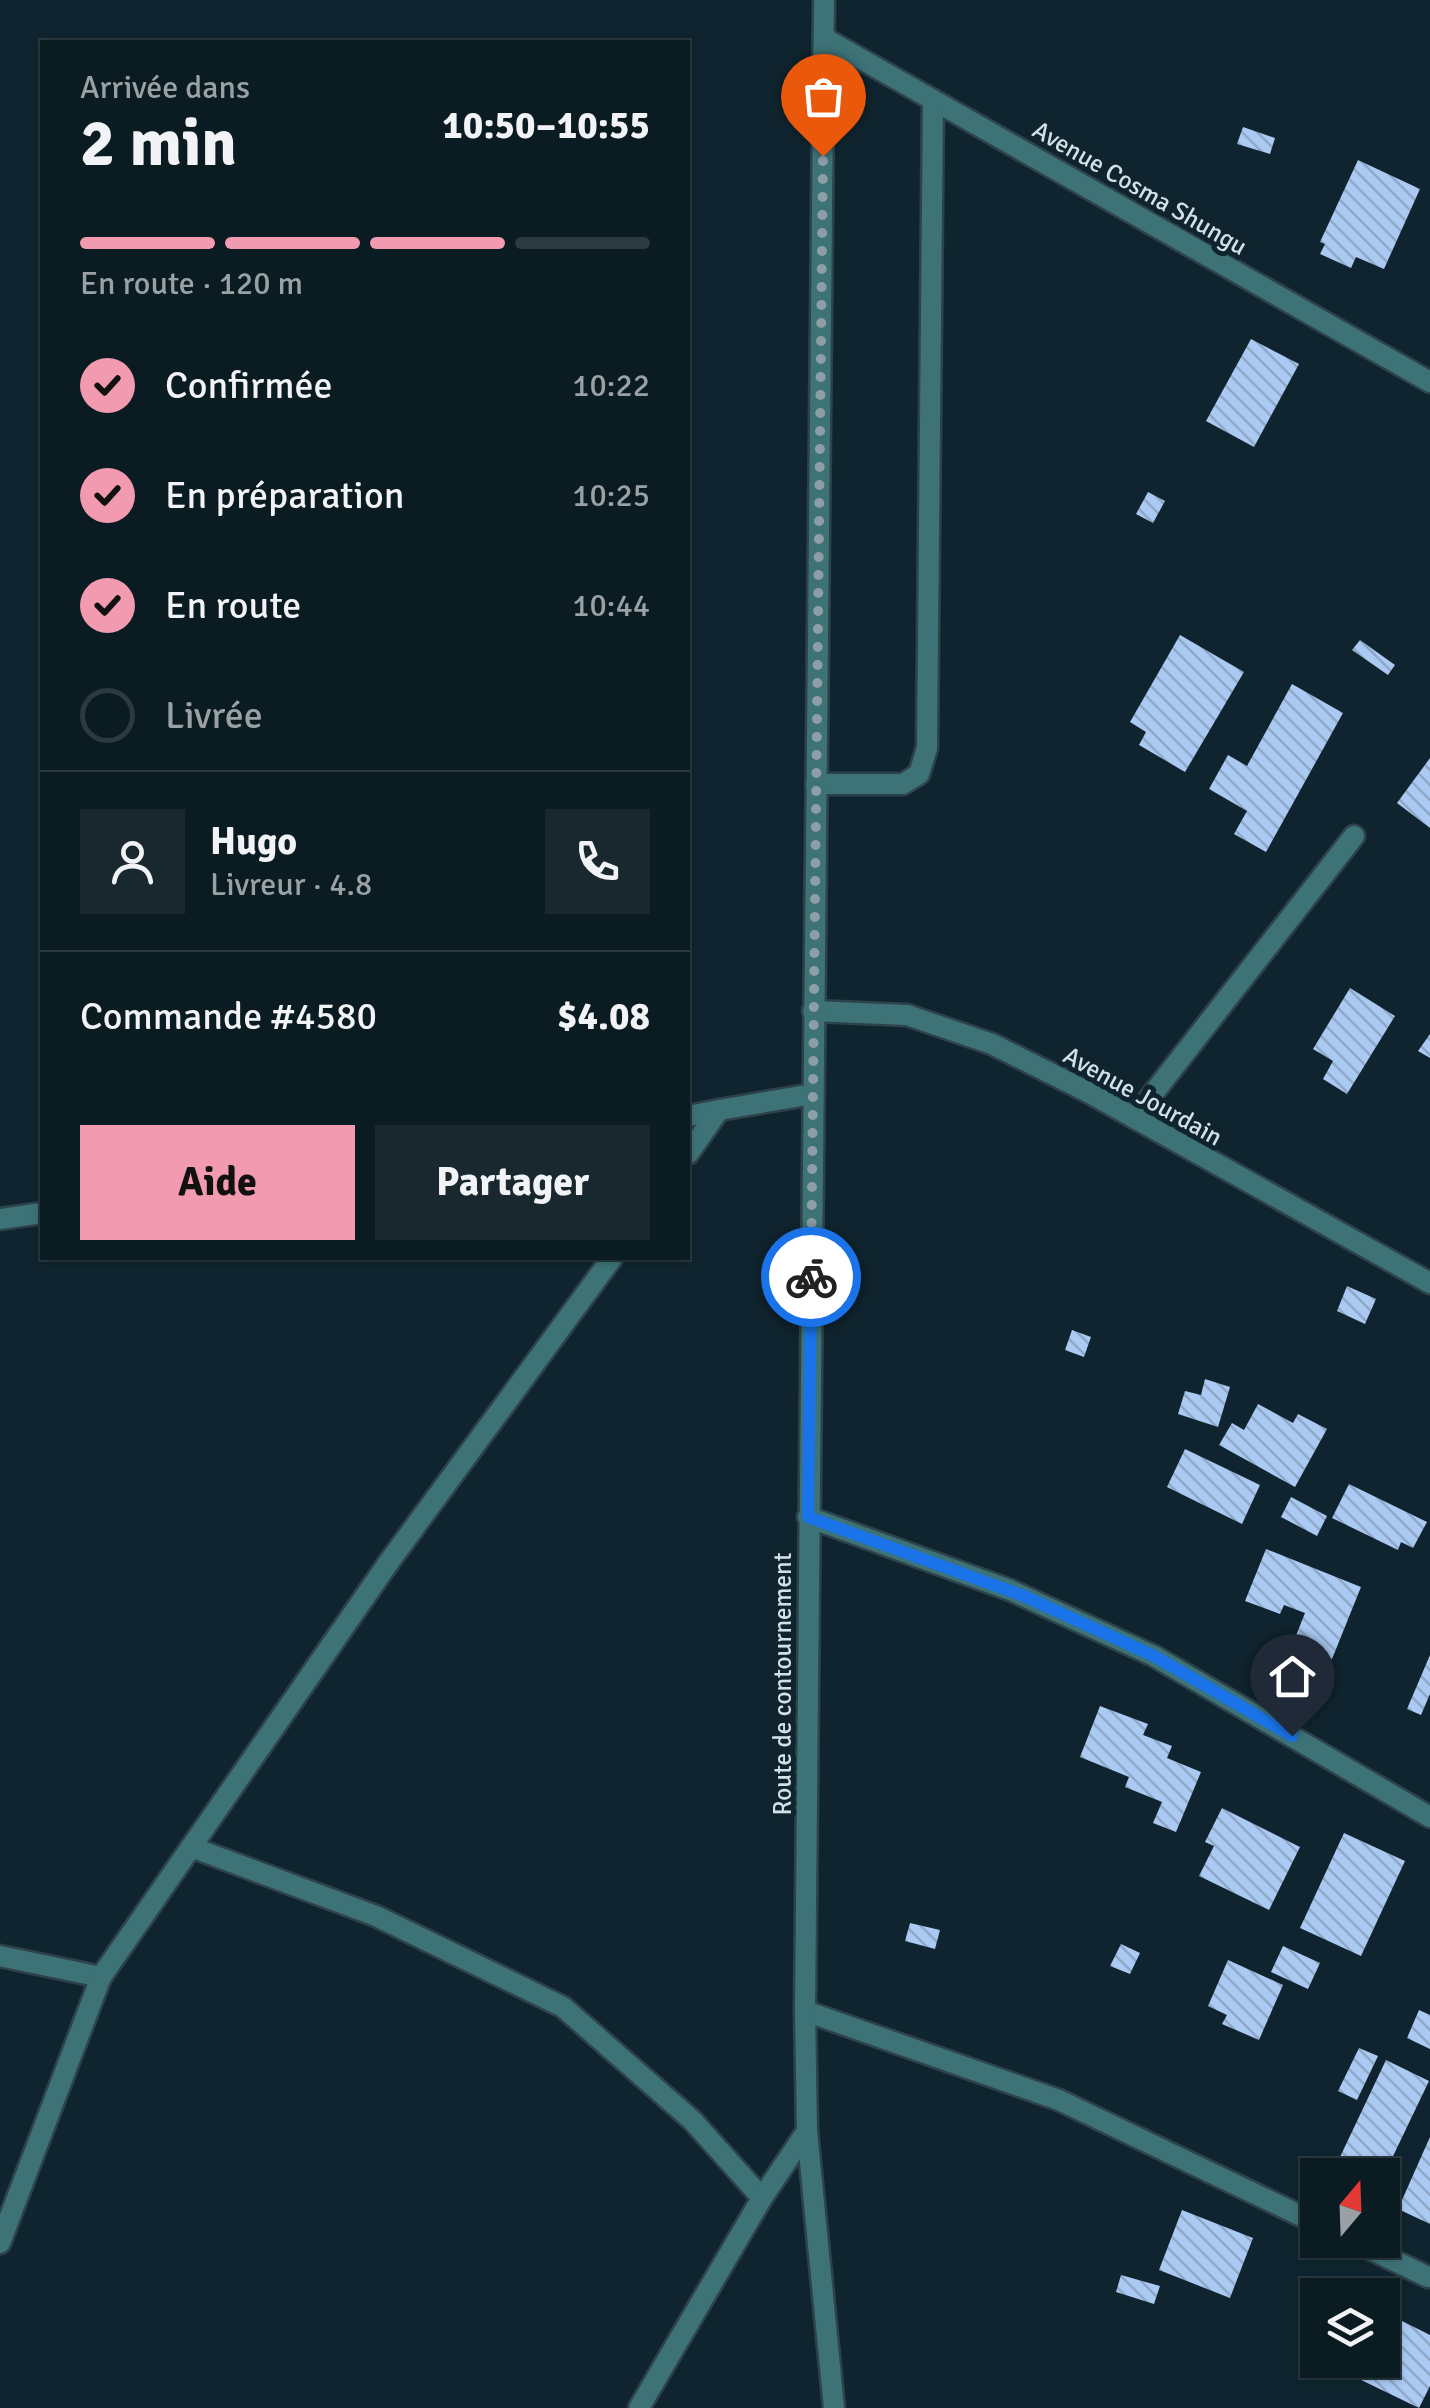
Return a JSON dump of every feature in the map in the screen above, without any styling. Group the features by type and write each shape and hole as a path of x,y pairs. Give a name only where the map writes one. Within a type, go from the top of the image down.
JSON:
{"street":[{"name":"Route de contournement","path":"824,0 805,2011 807,2131 834,2408"},
{"name":"Avenue Cosma Shungu","path":"824,38 1430,382"},
{"path":"816,784 903,784 919,774 927,748 933,100"},
{"path":"1134,1118 1354,836"},
{"name":"Avenue Jourdain","path":"813,1011 907,1015 992,1044 1134,1118 1430,1283"},
{"path":"690,1116 813,1094"},
{"path":"690,1151 720,1110"},
{"path":"0,1219 40,1213"},
{"path":"0,2243 100,1978 389,1562 611,1260"},
{"path":"808,1517 1010,1590 1154,1656 1430,1817"},
{"path":"191,1847 376,1916 562,2007 692,2120 762,2198"},
{"path":"0,1956 100,1978"},
{"path":"805,2011 1059,2100 1300,2215"},
{"path":"639,2408 762,2198 807,2131"},
{"path":"1389,2258 1428,2277"}],"building":[{"path":"1243,127 1275,138 1270,154 1237,144"},
{"path":"1358,160 1420,189 1384,269 1356,257 1351,268 1320,254 1325,244 1320,242"},
{"path":"1251,339 1299,364 1254,447 1206,421"},
{"path":"1148,492 1165,501 1153,523 1136,514"},
{"path":"1180,635 1244,672 1185,772 1139,745 1146,732 1130,722"},
{"path":"1360,640 1395,665 1388,675 1352,650"},
{"path":"1292,684 1343,713 1266,852 1234,834 1247,811 1209,789 1228,755 1247,766"},
{"path":"1430,758 1430,828 1397,803"},
{"path":"1350,988 1395,1016 1347,1094 1323,1079 1333,1061 1313,1049"},
{"path":"1430,1034 1430,1058 1418,1051"},
{"path":"1347,1286 1376,1299 1365,1324 1337,1311"},
{"path":"1072,1330 1091,1337 1084,1357 1065,1350"},
{"path":"1205,1379 1230,1387 1218,1427 1178,1414 1185,1391 1201,1395"},
{"path":"1258,1404 1293,1423 1298,1414 1327,1429 1295,1487 1219,1445 1232,1423 1244,1430"},
{"path":"1185,1449 1260,1485 1242,1524 1167,1487"},
{"path":"1349,1484 1427,1522 1413,1548 1401,1542 1398,1550 1332,1518"},
{"path":"1291,1497 1327,1516 1317,1536 1281,1517"},
{"path":"1266,1549 1361,1587 1332,1659 1293,1643 1305,1613 1284,1605 1280,1614 1245,1601"},
{"path":"1430,1655 1430,1694 1421,1715 1407,1709"},
{"path":"1100,1706 1148,1724 1143,1735 1172,1746 1167,1758 1201,1772 1176,1832 1153,1823 1162,1802 1125,1787 1129,1777 1080,1757"},
{"path":"1222,1808 1300,1847 1269,1910 1199,1876 1214,1846 1205,1842"},
{"path":"1344,1833 1405,1861 1361,1956 1300,1928"},
{"path":"910,1923 940,1930 935,1949 905,1941"},
{"path":"1121,1944 1140,1953 1130,1974 1110,1966"},
{"path":"1283,1946 1320,1963 1308,1989 1271,1972"},
{"path":"1228,1960 1283,1985 1259,2040 1222,2024 1227,2015 1208,2006"},
{"path":"1419,2010 1430,2015 1430,2049 1407,2038"},
{"path":"1359,2048 1378,2056 1357,2100 1338,2091"},
{"path":"1386,2060 1429,2081 1392,2158 1340,2157"},
{"path":"1430,2137 1430,2224 1400,2210"},
{"path":"1182,2210 1253,2238 1230,2298 1159,2270"},
{"path":"1121,2275 1160,2286 1154,2304 1116,2292"},
{"path":"1400,2320 1430,2335 1430,2386 1419,2408 1357,2378 1400,2378"}],"way so far":[{"path":"811,1277 823,156"}],"route":[{"path":"811,1277 808,1517 1024,1596 1154,1656 1292,1736"}]}
